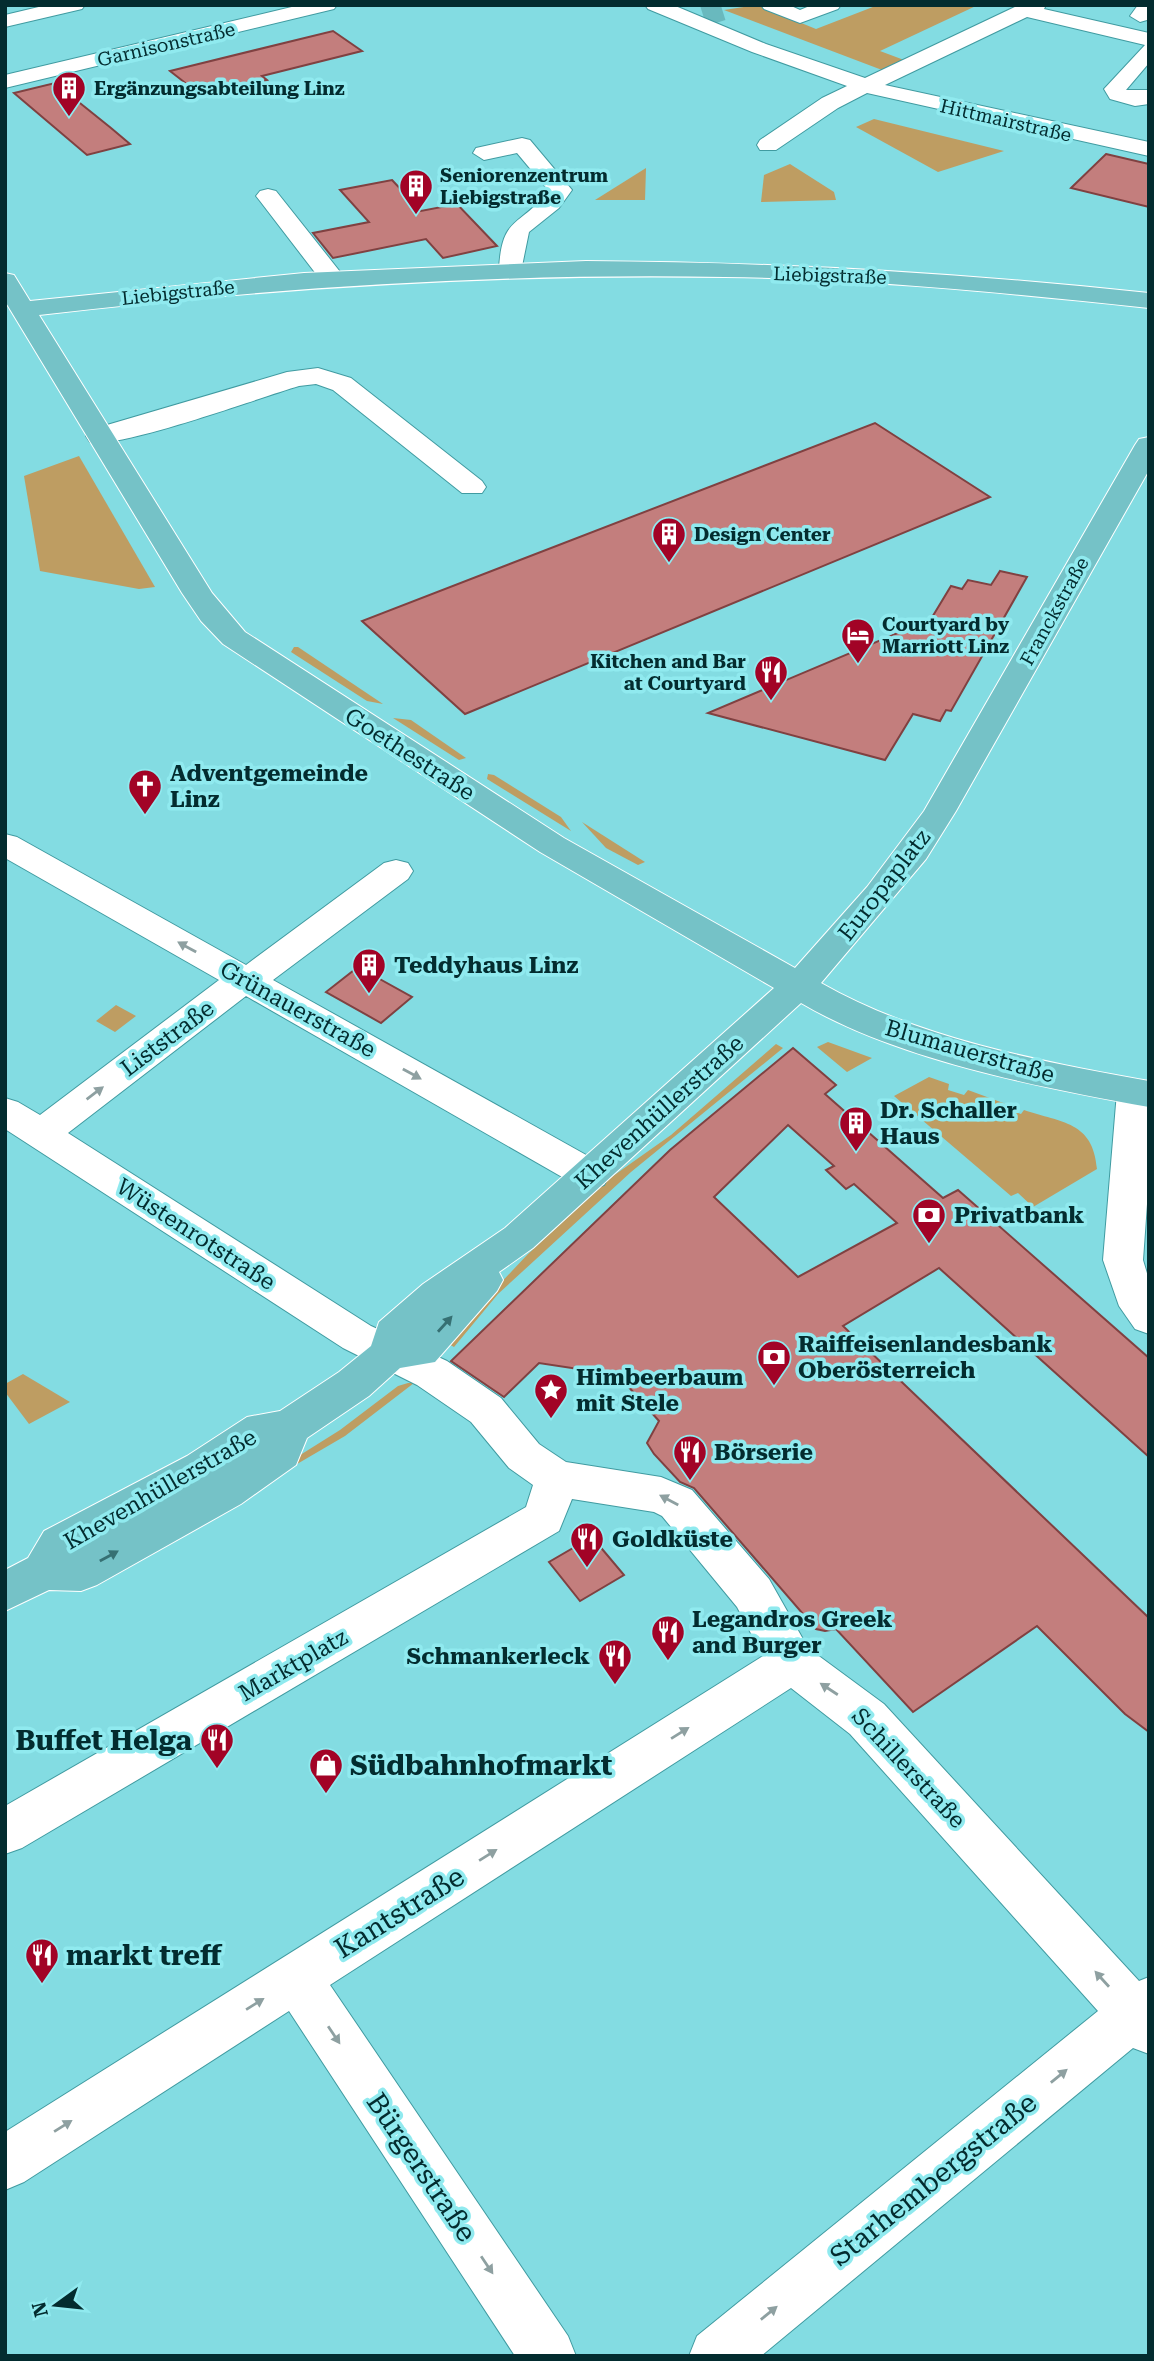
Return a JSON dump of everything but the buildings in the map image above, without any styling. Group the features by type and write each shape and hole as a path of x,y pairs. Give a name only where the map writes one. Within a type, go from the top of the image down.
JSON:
{"main road":[{"name":"Liebigstraße","path":"15,311 176,291 332,278 511,271 689,271 866,276 1006,285 1149,301"},
{"name":"Goethestraße","path":"5,280 15,311 100,436 197,593 212,615 234,638 552,845 799,985"},
{"name":"Franckstraße","path":"960,778 1149,444"},
{"name":"Europaplatz","path":"799,985 833,950 914,852 960,778"},
{"name":"Blumauerstraße","path":"799,985 835,1007 932,1044 1077,1081 1142,1093"},
{"name":"Khevenhüllerstraße","path":"5,1592 44,1571 81,1572 226,1491 281,1453 288,1428 354,1384 390,1353 421,1352 519,1238 799,985"}],"street":[{"path":"5,21 75,5"},
{"path":"223,5 249,24"},
{"name":"Garnisonstraße","path":"5,82 327,5"},
{"name":"Hittmairstraße","path":"655,5 696,17 864,86 1149,149"},
{"path":"771,5 800,17 831,5"},
{"path":"768,145 820,109 1030,8 1074,24 1149,39"},
{"path":"1149,50 1115,89 1118,94 1129,98 1149,97"},
{"path":"484,153 516,145 526,147 558,186 558,195 515,232 511,240 511,271"},
{"path":"268,196 332,278"},
{"path":"100,436 296,378 317,376 342,384 472,487"},
{"name":"Grünauerstraße","path":"5,844 590,1175"},
{"name":"Liststraße","path":"41,1134 396,871"},
{"path":"1142,1093 1133,1294 1149,1318"},
{"name":"Wüstenrotstraße","path":"5,1111 357,1337 390,1353"},
{"name":"Schillerstraße","path":"390,1353 432,1373 486,1410 524,1456 557,1477 661,1495 677,1503 753,1593 792,1662 867,1719 1144,2015"},
{"name":"Marktplatz","path":"5,1832 544,1518 557,1477"},
{"name":"Kantstraße","path":"5,2163 792,1662"},
{"name":"Bürgerstraße","path":"296,1978 548,2356"},
{"name":"Starhembergstraße","path":"717,2356 1144,2015"}],"shaded area":[{"path":"757,5 816,29 878,5 978,5 880,51 904,60 882,70 724,10"},
{"path":"874,119 1004,151 938,172 856,127"},
{"path":"790,164 834,192 836,200 761,202 764,175"},
{"path":"646,168 645,200 595,200"},
{"path":"79,456 155,587 139,589 40,571 24,476"},
{"path":"294,647 298,647 383,704 367,701 291,652"},
{"path":"393,718 411,720 466,758 459,760"},
{"path":"488,774 494,775 561,817 571,831 487,779"},
{"path":"582,822 645,862 638,865 606,848"},
{"path":"116,1005 136,1016 115,1032 96,1021"},
{"path":"828,1042 872,1058 847,1072 817,1047"},
{"path":"776,1044 783,1048 631,1172 498,1294 454,1347 445,1342 528,1254 613,1176 671,1135"},
{"path":"929,1077 949,1084 948,1090 964,1095 968,1090 1006,1104 1004,1108 1021,1114 1024,1110 1073,1126 1089,1141 1097,1169 1033,1207 1018,1193 1011,1196 894,1096"},
{"path":"23,1374 70,1402 29,1424 5,1392 5,1384"},
{"path":"414,1383 345,1436 256,1488 251,1486 340,1430 398,1386"}],"tunnel":[{"path":"703,15 722,9"}],"place":[{"name":"Ergänzungsabteilung Linz","path":"69,118"},
{"name":"Seniorenzentrum Liebigstraße","path":"416,216"},
{"name":"Design Center","path":"669,564"},
{"name":"Courtyard by Marriott Linz","path":"858,665"},
{"name":"Kitchen and Bar at Courtyard","path":"771,702"},
{"name":"Adventgemeinde Linz","path":"145,816"},
{"name":"Teddyhaus Linz","path":"369,995"},
{"name":"Dr. Schaller Haus","path":"856,1153"},
{"name":"Privatbank","path":"929,1245"},
{"name":"Raiffeisenlandesbank Oberösterreich","path":"774,1387"},
{"name":"Himbeerbaum mit Stele","path":"551,1420"},
{"name":"Börserie","path":"690,1482"},
{"name":"Goldküste","path":"587,1569"},
{"name":"Legandros Greek and Burger","path":"668,1662"},
{"name":"Schmankerleck","path":"615,1686"},
{"name":"Buffet Helga","path":"217,1770"},
{"name":"Südbahnhofmarkt","path":"326,1795"},
{"name":"markt treff","path":"42,1985"}]}
